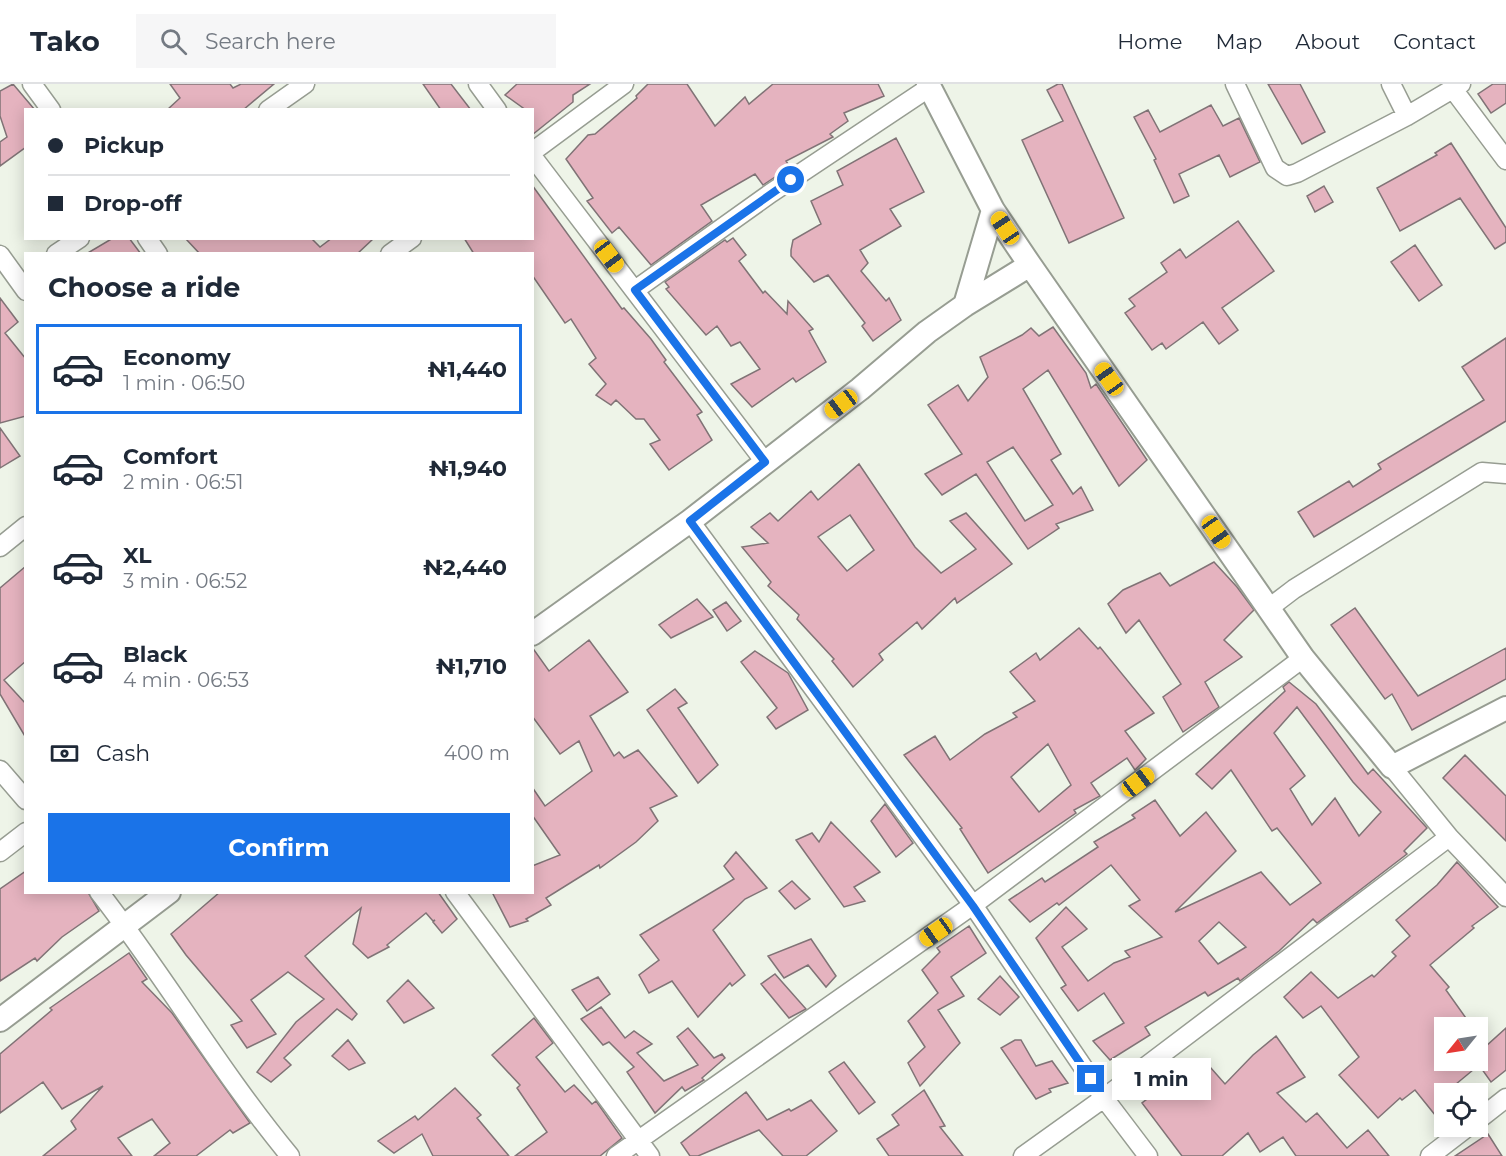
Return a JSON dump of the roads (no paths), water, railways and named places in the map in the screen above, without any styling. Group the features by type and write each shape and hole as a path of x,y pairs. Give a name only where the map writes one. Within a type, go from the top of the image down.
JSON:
{"street":[{"path":"32,84 50,108"},
{"path":"271,108 305,84"},
{"path":"478,84 496,108"},
{"path":"534,152 624,84"},
{"path":"1235,84 1275,168 1287,176 1407,116 1457,86 1506,160"},
{"path":"1391,84 1407,116"},
{"path":"635,290 771,193 929,86 993,210 1303,658 1449,837 1506,897"},
{"path":"534,157 765,462"},
{"path":"965,304 993,210"},
{"path":"59,252 77,240"},
{"path":"393,252 408,240"},
{"path":"0,255 16,279"},
{"path":"534,633 690,521 965,304 1030,265"},
{"path":"1269,608 1294,589 1482,472 1506,474"},
{"path":"690,521 973,906 1104,1098 1148,1156"},
{"path":"0,547 24,528"},
{"path":"616,1156 973,906 1303,658"},
{"path":"1392,767 1506,708"},
{"path":"0,770 24,798"},
{"path":"0,852 24,834"},
{"path":"1023,1156 1104,1098 1449,837"},
{"path":"101,894 205,1042 290,1156"},
{"path":"0,1020 166,894"},
{"path":"456,894 650,1156"},
{"path":"1488,1112 1506,1098"},
{"path":"1430,1156 1455,1137"}]}
